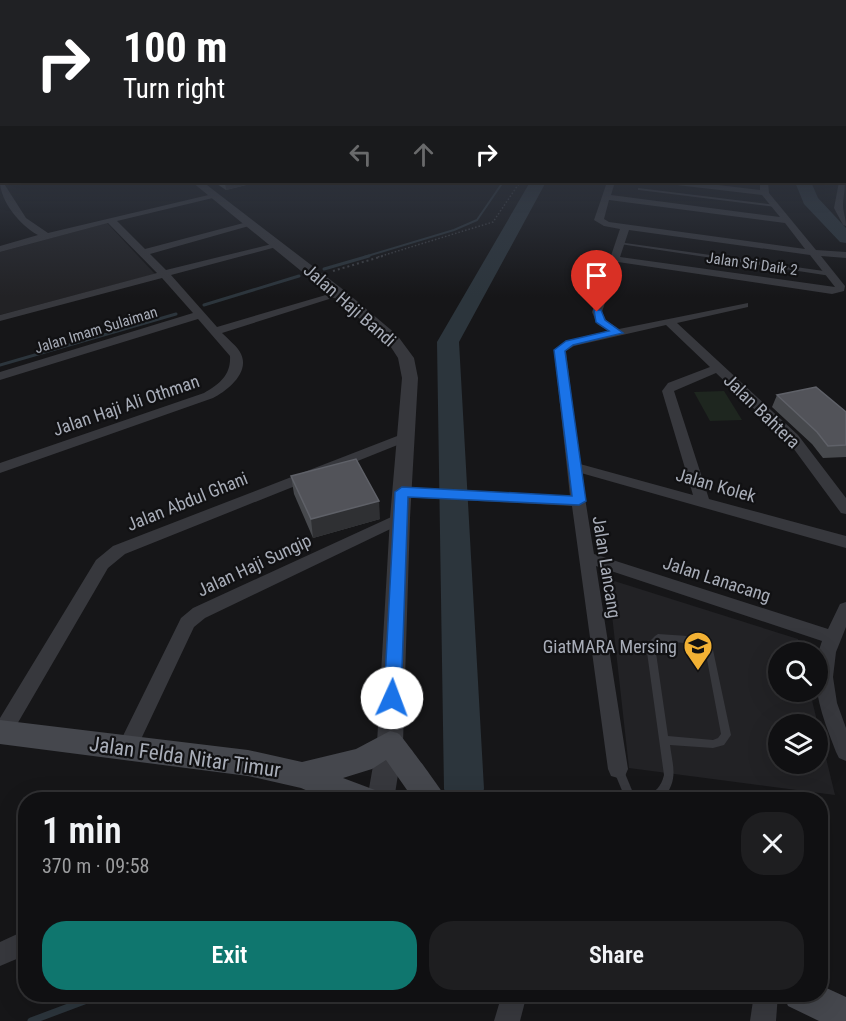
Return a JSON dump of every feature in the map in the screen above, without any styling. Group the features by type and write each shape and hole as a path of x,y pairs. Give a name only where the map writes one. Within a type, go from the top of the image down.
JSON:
{"main road":[{"name":"Jalan Felda Nitar Timur","path":"1,732 248,763 302,775 328,792"},
{"path":"302,775 362,760 390,743 426,792"},
{"path":"818,1002 846,1015"}],"street":[{"path":"11,202 23,220 34,230 47,236"},
{"path":"0,249 110,219 185,202"},
{"name":"Jalan Haji Bandi","path":"222,202 392,338 406,358 410,378 400,518 390,743 381,792"},
{"path":"603,202 598,218 602,222 625,228 844,255"},
{"path":"646,202 788,221"},
{"name":"Jalan Sri Daik 2","path":"615,259 836,291 840,286 816,253 772,202"},
{"path":"839,202 838,208 846,223"},
{"name":"Jalan Haji Ali Othman","path":"0,468 182,406 215,392 234,376 238,366 236,355 164,274 110,219"},
{"path":"143,253 251,225"},
{"path":"618,333 597,317 625,228"},
{"path":"0,318 277,244"},
{"path":"216,331 340,294"},
{"name":"Jalan Lancang","path":"618,769 579,501 560,350 570,343 744,305"},
{"name":"Jalan Imam Sulaiman","path":"0,376 201,314"},
{"name":"Jalan Bahtera","path":"669,322 793,438 846,509"},
{"path":"702,501 668,391 672,386 717,368"},
{"name":"Jalan Abdul Ghani","path":"1,732 102,564 119,550 405,437"},
{"name":"Jalan Kolek","path":"575,467 846,542"},
{"path":"402,492 579,501"},
{"name":"Jalan Haji Sungip","path":"127,748 187,623 199,613 400,518"},
{"name":"Jalan Lanacang","path":"589,558 832,637"},
{"path":"846,609 826,654 825,692 846,752"},
{"path":"0,954 18,946"},
{"path":"507,1021 513,1002"},
{"path":"763,1021 765,1002"}],"lane":[{"path":"741,202 776,206"},
{"path":"620,243 831,274"},
{"path":"662,792 666,787 669,775 650,645 658,638 699,641 710,653 726,735 721,742 713,744 664,740"},
{"path":"618,769 628,792"}],"path":[{"path":"317,276 483,227 493,222 507,202"}],"shaded area":[{"path":"107,223 155,274 0,315 0,252"},
{"path":"724,391 742,420 710,421 694,392"},
{"name":"GiatMARA Mersing","path":"608,579 798,639 799,642 768,642 768,702 812,702 816,714 768,714 768,774 828,774 828,766 835,795 828,794 828,792 812,792 629,768"}],"building":[{"path":"816,387 846,412 846,445 828,446 817,432 777,395"},
{"path":"356,459 379,501 311,519 291,476"}],"waterway":[{"path":"364,257 454,230 477,220 490,202"},
{"path":"464,789 448,342 527,202"},
{"path":"812,202 846,238"},
{"path":"324,269 369,256"},
{"path":"204,305 299,276"},
{"path":"0,365 176,314"},
{"path":"31,1021 82,1002"}],"place":[{"name":"GiatMARA Mersing","path":"698,672"}],"route":[{"path":"392,698 402,492 579,501 568,431 560,350 561,347 570,343 618,333 601,322 597,317 597,312"}]}
